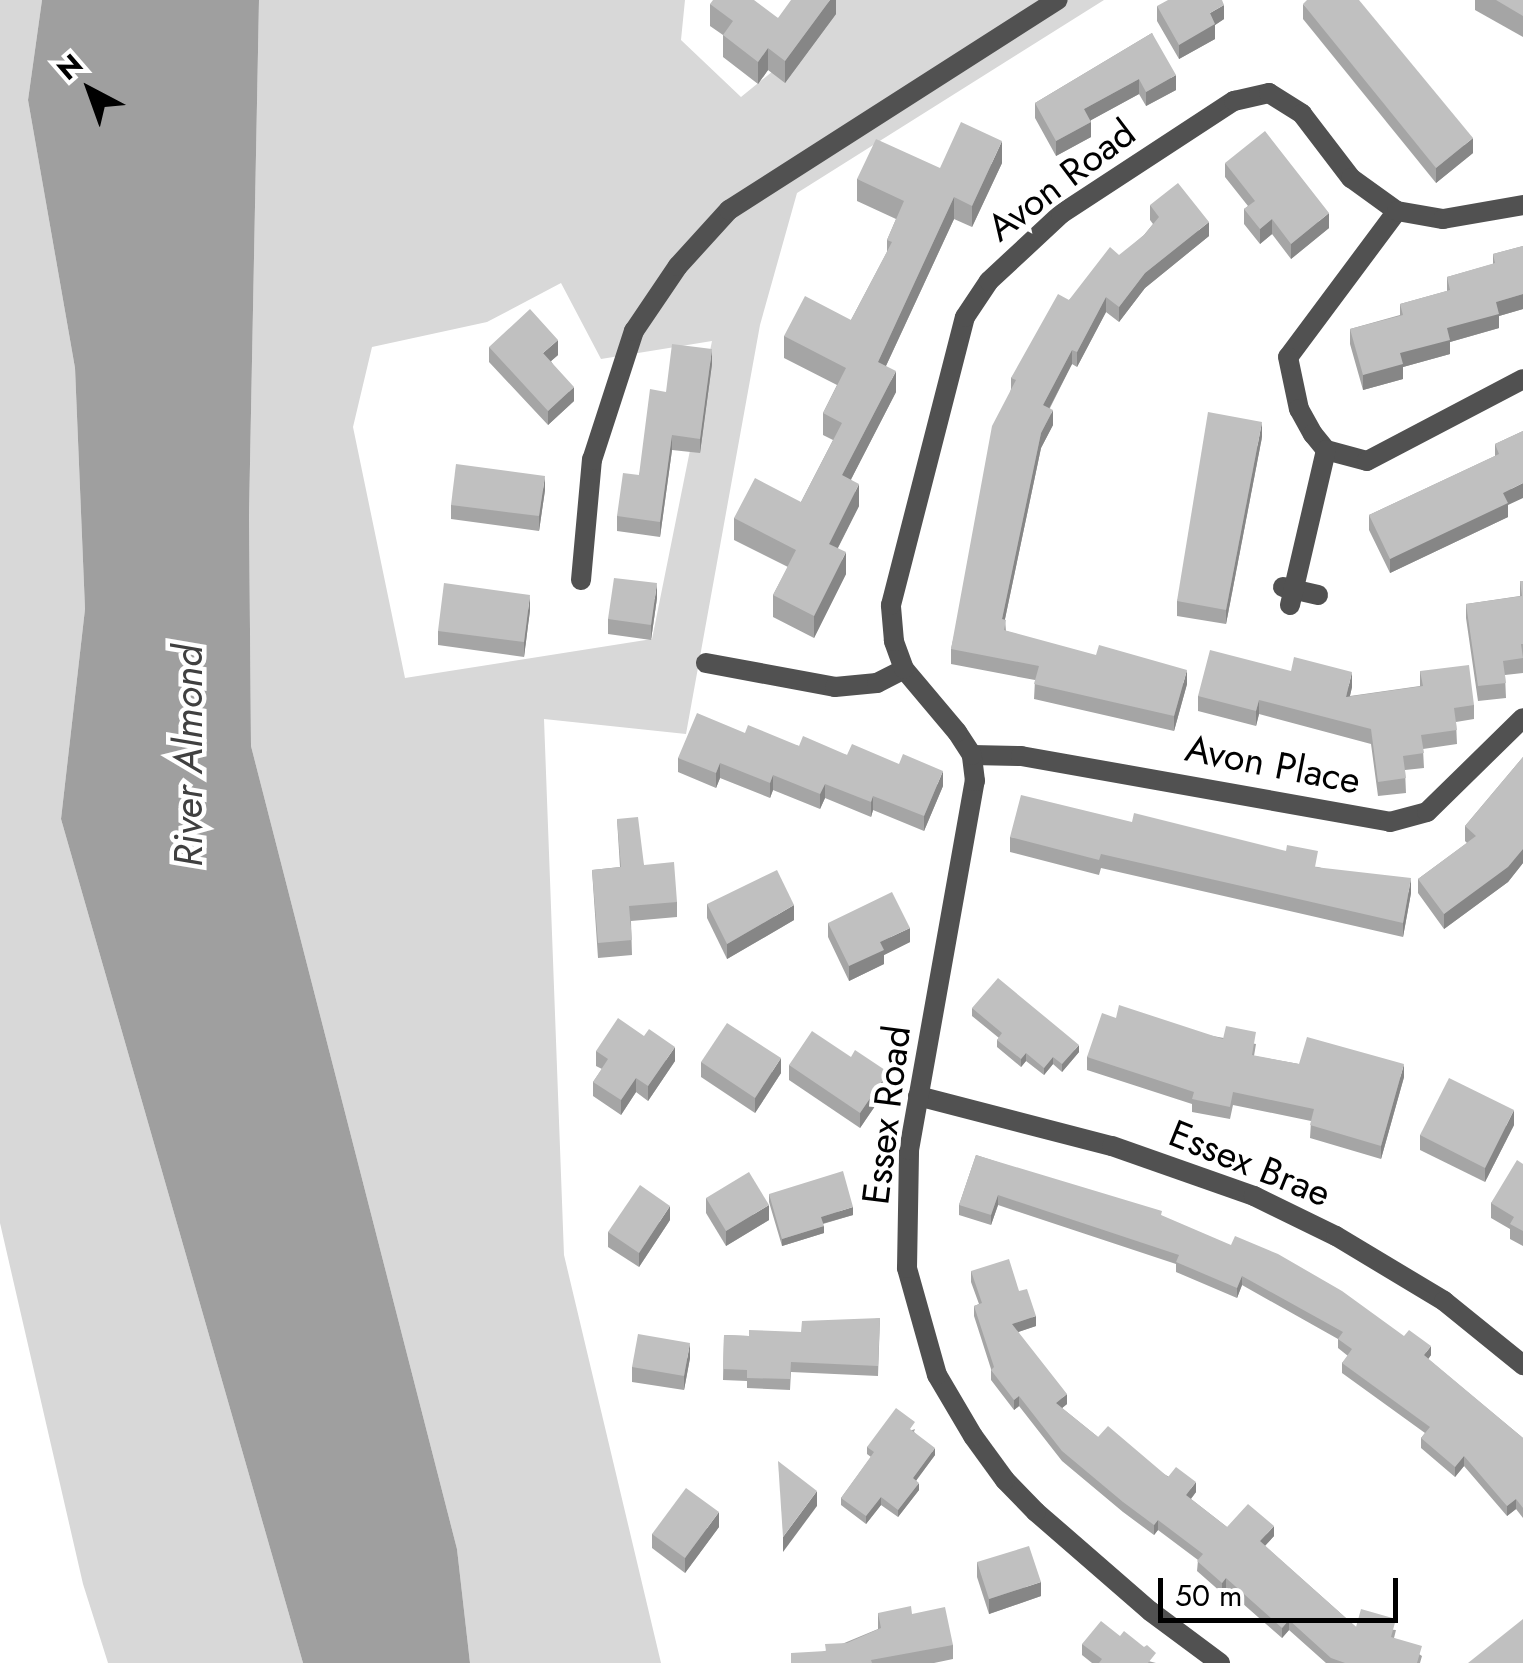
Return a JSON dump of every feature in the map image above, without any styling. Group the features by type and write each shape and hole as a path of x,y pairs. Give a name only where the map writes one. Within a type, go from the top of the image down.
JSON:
{"street":[{"path":"581,580 592,460 634,332 678,266 729,210 1058,0"},
{"name":"Avon Road","path":"972,755 904,669 894,641 892,605 966,317 989,281 1021,248 1061,214 1234,101 1268,94 1302,114 1351,178 1396,211 1444,219 1523,205"},
{"path":"1396,211 1288,357 1299,410 1326,450 1368,461 1523,379"},
{"path":"1318,595 1288,593 1326,450"},
{"path":"706,663 835,687 877,683 904,669"},
{"name":"Avon Place","path":"972,755 1021,756 1390,822 1427,812 1523,718"},
{"name":"Essex Road","path":"972,755 976,781 909,1150 906,1268 937,1375 972,1436 1026,1502 1150,1612 1220,1663"},
{"name":"Essex Brae","path":"918,1096 1112,1146 1254,1196 1336,1236 1444,1301 1523,1365"}],"shaded area":[{"path":"0,0 42,0 28,100 75,368 85,609 61,819 303,1663 108,1663 83,1584 0,1223"},
{"path":"259,0 685,0 681,40 741,97 822,31 802,0 1104,0 797,193 760,325 686,734 544,719 564,1255 661,1663 470,1663 457,1549 251,746 249,516","holes":["561,283 601,359 712,341 652,639 405,678 353,427 372,347 487,322"]}],"water":[{"name":"River Almond","path":"42,0 259,0 249,516 251,746 457,1549 470,1663 303,1663 61,819 85,609 75,368 28,100"}],"building":[{"path":"713,0 754,0 778,18 791,0 830,0 785,61 768,48 758,62 723,35 733,21 710,4"},
{"path":"1168,0 1222,0 1224,5 1210,13 1215,24 1179,45 1157,6"},
{"path":"1307,0 1359,0 1473,138 1436,168 1303,4"},
{"path":"1496,0 1523,0 1523,16"},
{"path":"1152,33 1176,75 1146,92 1139,79 1084,109 1091,122 1056,141 1035,103"},
{"path":"961,122 1002,141 972,206 954,197 878,362 896,371 842,475 859,484 829,544 846,552 814,616 773,595 796,550 734,518 755,478 801,502 842,423 823,413 846,368 784,336 805,296 851,320 892,242 887,240 904,201 857,179 876,139 940,168"},
{"path":"1265,131 1329,213 1291,244 1272,219 1260,229 1244,209 1255,201 1225,163"},
{"path":"1178,183 1209,222 1145,273 1119,307 1106,297 1043,405 1053,410 1041,433 1002,619 1006,620 1004,630 1096,655 1099,645 1187,670 1174,716 1034,684 1039,666 951,649 992,426 1016,380 1011,378 1058,294 1069,300 1110,247 1119,255 1144,235 1159,217 1150,205"},
{"path":"1523,246 1523,294 1496,302 1499,314 1447,328 1450,340 1400,353 1403,364 1363,375 1350,329 1403,315 1400,304 1450,290 1447,277 1495,263 1493,254"},
{"path":"530,309 558,340 543,353 574,387 548,411 489,347"},
{"path":"672,344 712,349 700,439 672,435 660,522 617,516 623,473 639,475 650,389 666,392"},
{"path":"1208,412 1262,422 1226,610 1177,601"},
{"path":"1523,431 1523,483 1503,493 1508,503 1390,559 1369,515 1499,454 1495,444"},
{"path":"456,464 545,476 539,516 451,505"},
{"path":"614,578 657,583 651,625 608,619"},
{"path":"1523,581 1523,658 1503,661 1506,683 1478,686 1466,604 1522,596"},
{"path":"444,583 530,595 524,642 438,631"},
{"path":"1210,650 1291,671 1294,657 1352,672 1346,697 1423,686 1420,671 1469,665 1474,705 1454,708 1457,730 1421,735 1424,753 1403,756 1406,778 1378,782 1371,729 1259,700 1256,711 1198,696"},
{"path":"697,713 745,733 748,725 799,746 803,736 847,755 852,744 899,764 903,754 943,771 924,816 873,796 871,802 825,784 820,794 773,775 770,783 720,763 716,773 678,758"},
{"path":"1523,757 1523,849 1508,867 1444,914 1418,879 1476,836 1465,826"},
{"path":"1021,795 1132,822 1134,813 1286,851 1287,845 1318,851 1315,867 1411,878 1403,923 1101,854 1099,860 1010,837"},
{"path":"638,817 644,865 674,862 677,902 629,906 632,940 598,943 592,870 621,867 617,819"},
{"path":"777,870 794,905 727,944 707,904"},
{"path":"892,892 910,928 880,942 884,950 849,966 828,923"},
{"path":"998,978 1079,1045 1062,1064 1053,1057 1044,1068 1026,1053 1021,1059 997,1040 1002,1033 972,1008"},
{"path":"1119,1005 1223,1039 1226,1026 1256,1032 1252,1055 1299,1064 1307,1037 1404,1064 1381,1146 1310,1125 1314,1109 1233,1092 1230,1107 1192,1099 1194,1092 1087,1057 1102,1013 1116,1018"},
{"path":"618,1018 644,1036 649,1029 675,1047 648,1086 636,1078 621,1100 593,1082 608,1059 596,1051"},
{"path":"727,1023 781,1058 755,1098 701,1062"},
{"path":"812,1031 851,1057 855,1050 888,1072 860,1113 789,1065"},
{"path":"1449,1078 1514,1110 1485,1168 1420,1135"},
{"path":"976,1155 1162,1211 1161,1215 1231,1245 1235,1236 1278,1254 1342,1291 1404,1336 1409,1330 1431,1346 1424,1355 1523,1438 1523,1508 1516,1499 1507,1506 1464,1456 1455,1467 1421,1438 1430,1427 1342,1363 1352,1349 1338,1339 1343,1332 1242,1276 1237,1288 1176,1262 1179,1255 998,1195 991,1215 959,1205"},
{"path":"1517,1160 1523,1164 1523,1231 1510,1224 1514,1217 1491,1203"},
{"path":"843,1171 853,1207 821,1217 824,1226 782,1239 769,1194"},
{"path":"749,1172 769,1205 726,1231 706,1198"},
{"path":"640,1185 670,1206 639,1253 608,1232"},
{"path":"1009,1259 1019,1291 1027,1289 1036,1316 1012,1324 1067,1394 1056,1403 1098,1437 1108,1426 1168,1477 1176,1467 1196,1482 1186,1495 1227,1527 1248,1504 1274,1526 1260,1541 1356,1627 1361,1609 1396,1619 1391,1637 1422,1646 1417,1663 1345,1663 1331,1658 1289,1620 1282,1628 1226,1578 1222,1583 1197,1561 1203,1554 1158,1520 1154,1525 1062,1451 1019,1396 1014,1400 991,1370 994,1367 974,1306 982,1303 971,1271"},
{"path":"880,1318 878,1366 791,1362 790,1379 747,1378 747,1370 723,1369 724,1335 749,1336 749,1330 801,1332 802,1321"},
{"path":"638,1334 690,1343 684,1376 632,1367"},
{"path":"896,1408 915,1422 910,1429 935,1448 913,1478 919,1483 898,1510 881,1497 866,1516 841,1498 874,1452 867,1447"},
{"path":"778,1461 817,1491 783,1537"},
{"path":"686,1488 719,1512 685,1558 652,1534"},
{"path":"1029,1546 1041,1582 989,1599 977,1562"},
{"path":"911,1606 912,1614 945,1607 953,1645 871,1660 872,1663 791,1663 791,1653 826,1651 825,1644 847,1643 881,1628 878,1613"},
{"path":"1523,1619 1523,1663 1468,1663"},
{"path":"1101,1621 1120,1636 1124,1631 1156,1653 1148,1663 1099,1663 1102,1659 1082,1644"}]}
